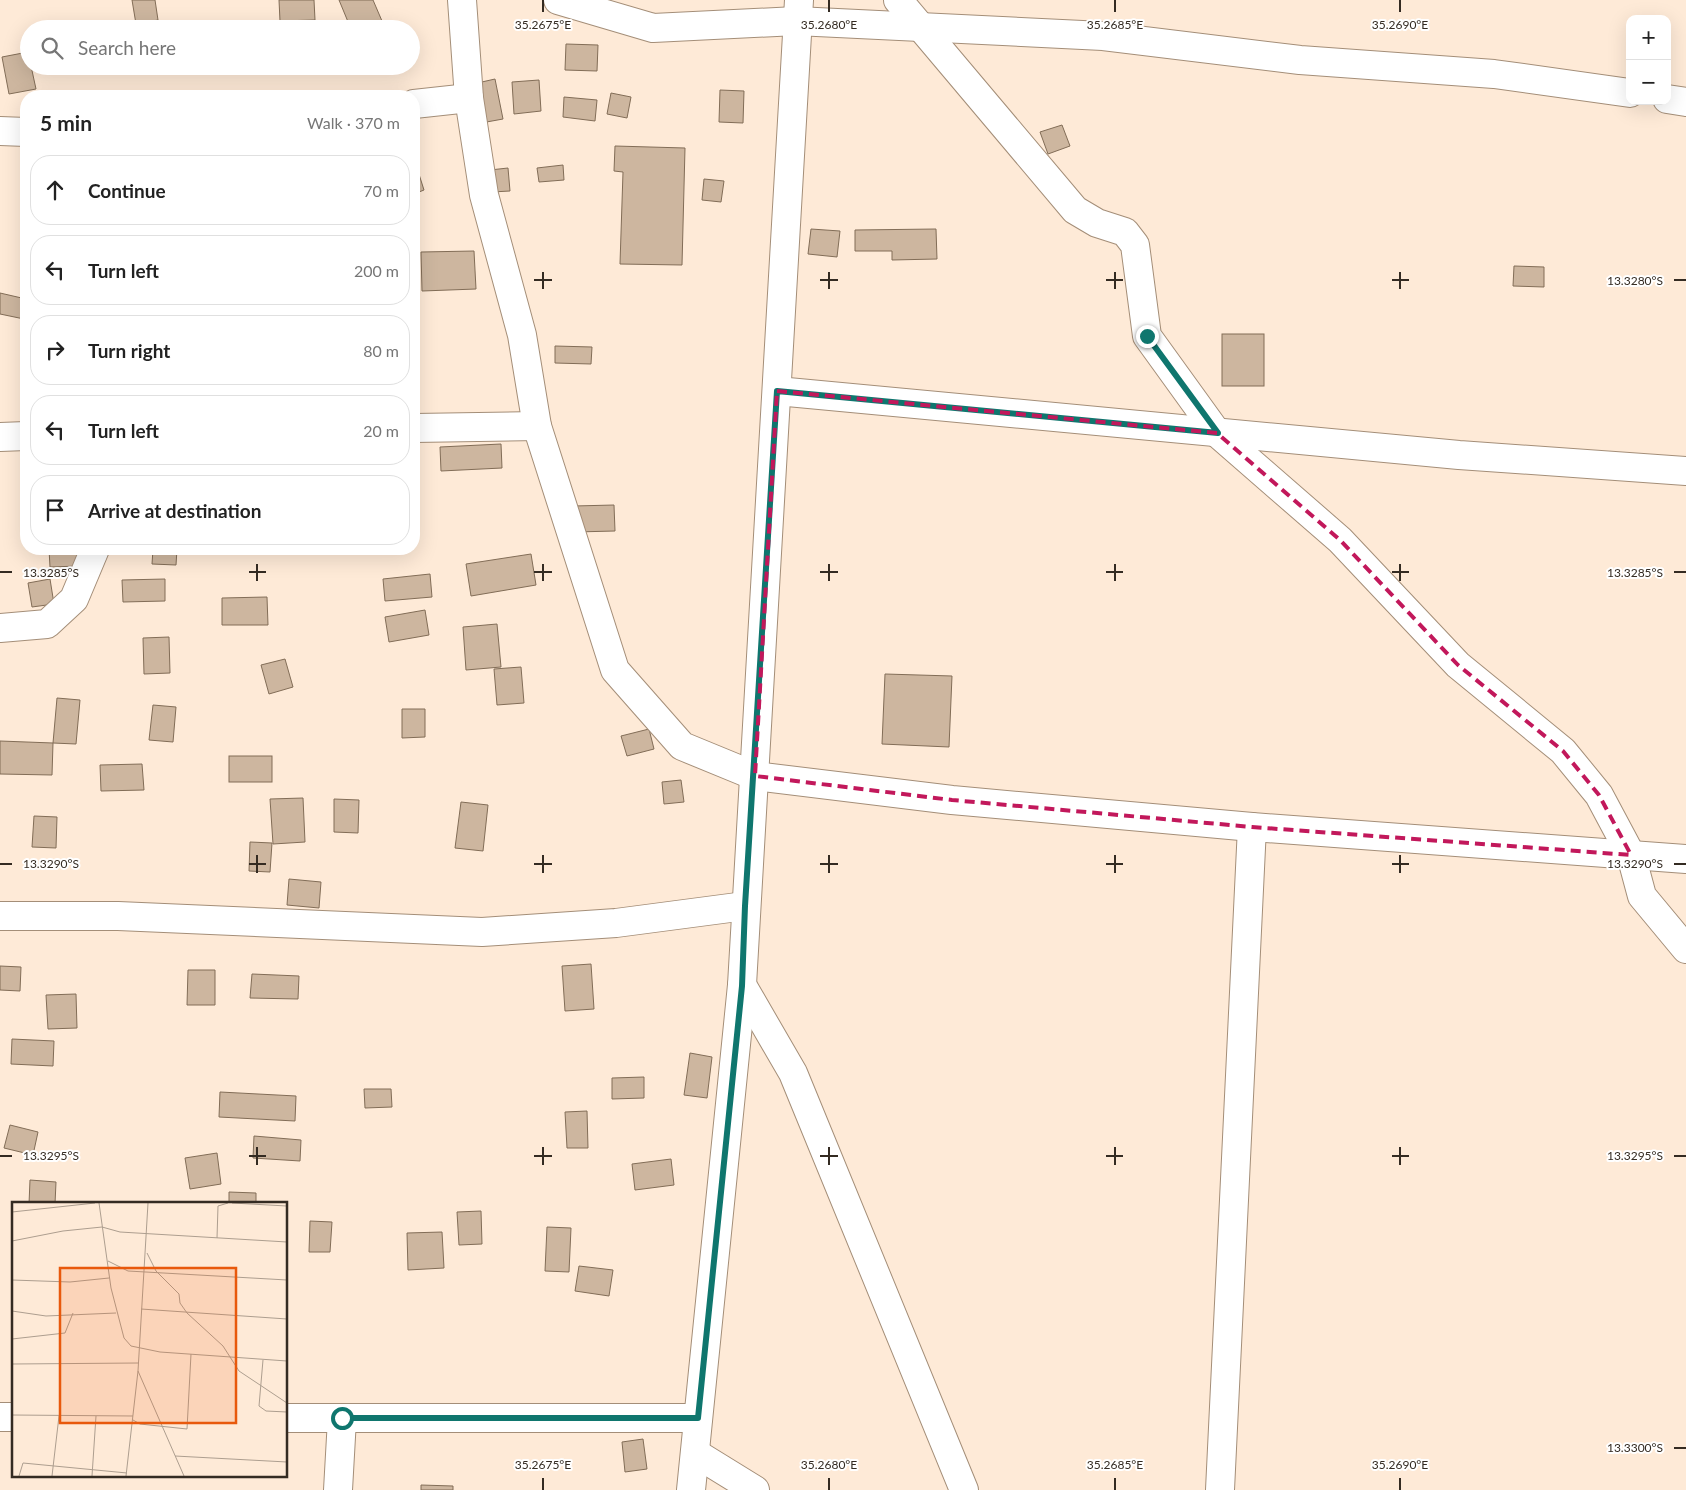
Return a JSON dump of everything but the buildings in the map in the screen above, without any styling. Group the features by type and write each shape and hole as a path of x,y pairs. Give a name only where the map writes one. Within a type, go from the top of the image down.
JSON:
{"street":[{"path":"462,0 469,98 484,195 522,335 537,426 614,670 682,746 754,776 952,800 1252,827 1686,858"},
{"path":"558,0 653,28 797,11 919,27 1103,36 1300,60 1494,74 1626,92"},
{"path":"898,0 1075,210 1097,223 1126,232 1135,245 1147,336 1218,433 1340,540 1458,665 1563,752 1599,795 1631,855 1642,896 1686,949"},
{"path":"691,1490 742,986 745,906 777,391 797,11"},
{"path":"420,103 469,98"},
{"path":"1671,100 1686,102"},
{"path":"0,131 20,132"},
{"path":"777,391 1459,455 1686,472"},
{"path":"420,428 537,426"},
{"path":"0,437 20,436"},
{"path":"0,628 47,624 74,598 92,555"},
{"path":"1220,1490 1252,827"},
{"path":"0,916 118,916 482,932 616,923 745,906"},
{"path":"742,986 793,1073 964,1490"},
{"path":"288,1418 698,1418"},
{"path":"338,1490 342,1418"},
{"path":"695,1453 754,1490"}],"highlighted area":[{"path":"777,391 1217,433 1340,540 1458,665 1563,751 1599,795 1631,855 1252,827 952,800 755,776"}],"route":[{"path":"342,1418 698,1418 742,986 745,906 777,391 1218,433 1147,336"}]}
